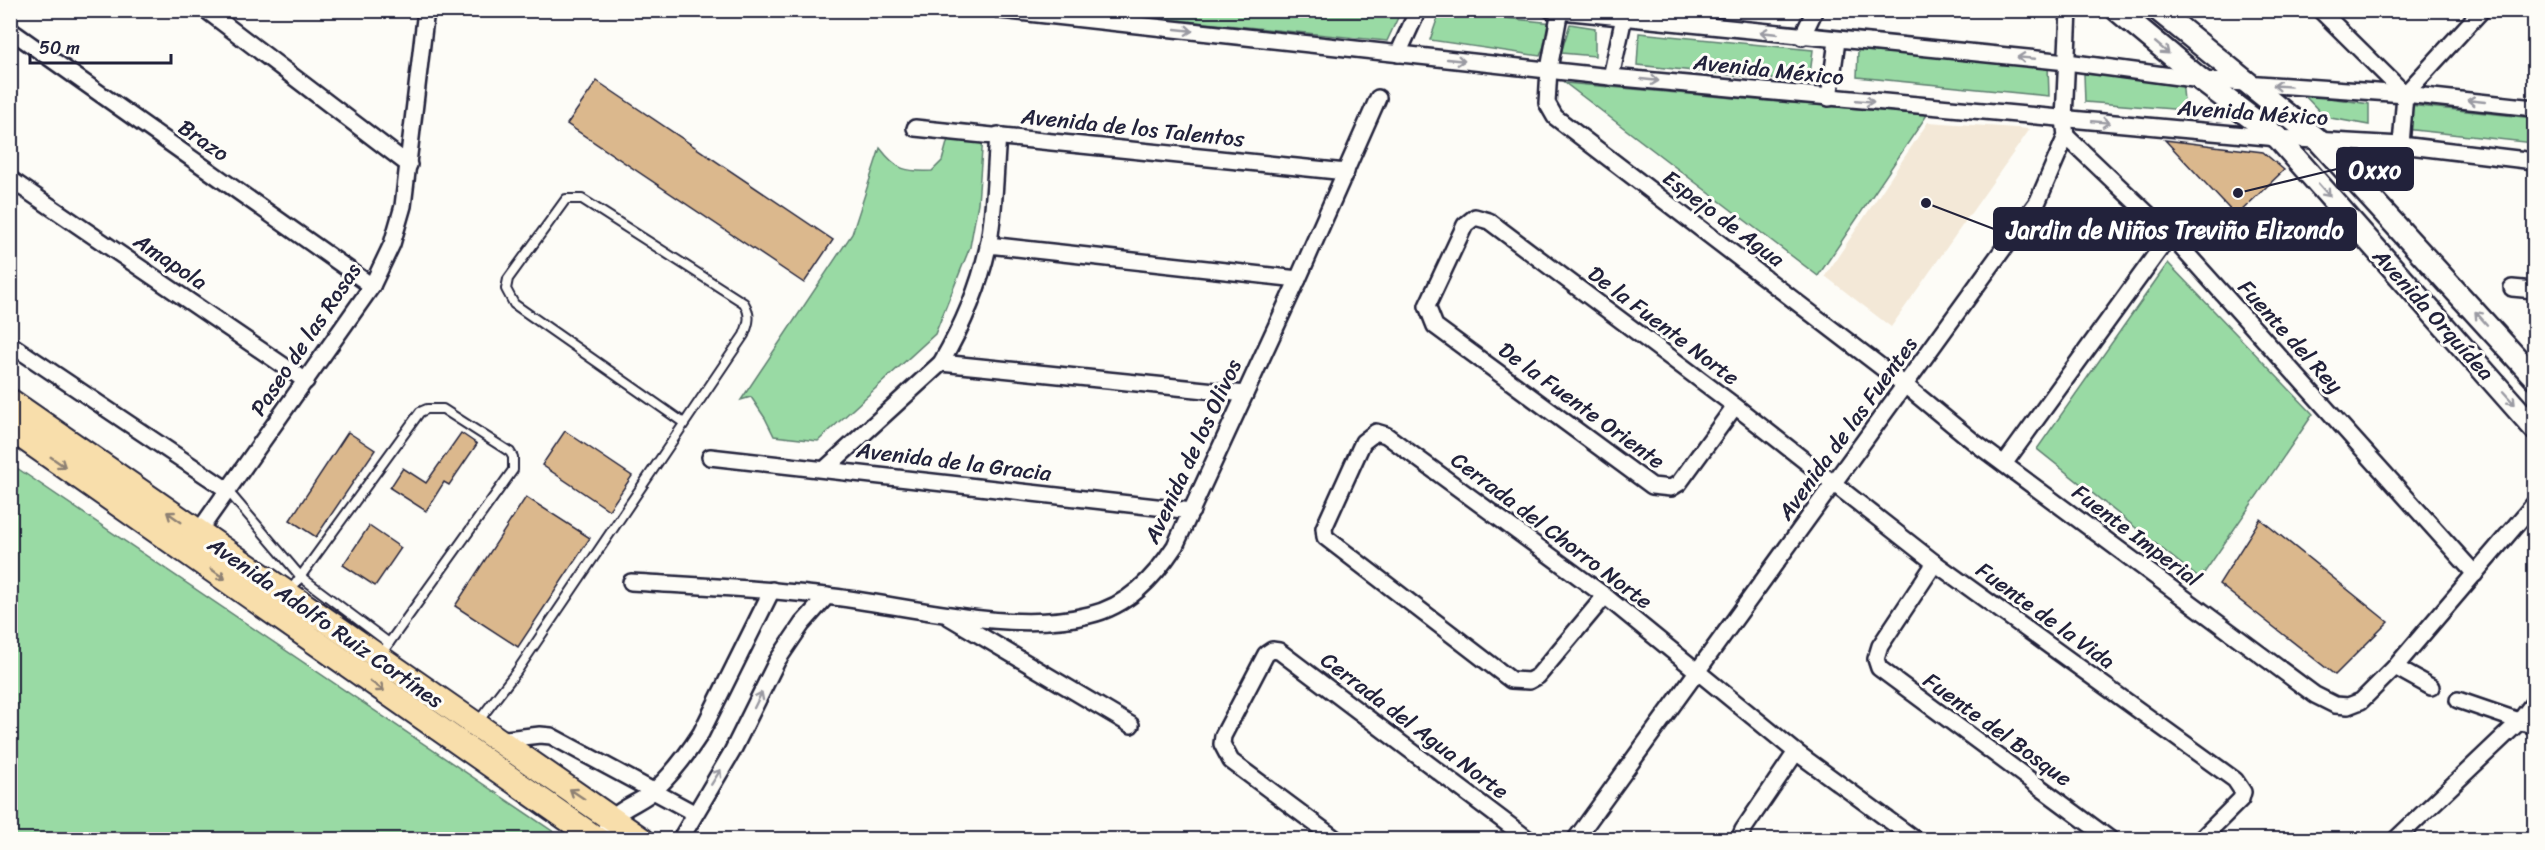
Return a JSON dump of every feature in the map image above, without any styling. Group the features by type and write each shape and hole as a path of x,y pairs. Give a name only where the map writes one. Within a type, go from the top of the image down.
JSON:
{"main road":[{"name":"Avenida Adolfo Ruiz Cortínes","path":"10,401 191,542 294,586 384,650 475,725 497,740 608,834 642,840"},
{"path":"10,428 191,542 520,786 608,834"}],"street":[{"path":"206,10 409,165"},
{"name":"Paseo de las Rosas","path":"191,542 226,489 306,381 372,286 392,244 403,206 409,165 426,10"},
{"name":"Avenida México","path":"1000,10 1611,77 2278,138 2401,145 2535,161"},
{"path":"1398,54 1418,10"},
{"path":"1802,37 1815,10"},
{"path":"2066,136 2064,119 2069,10"},
{"name":"Avenida Orquídea","path":"2117,10 2201,80 2278,138 2535,428"},
{"name":"Avenida Orquídea","path":"2158,10 2317,139 2535,377"},
{"path":"2320,10 2405,94"},
{"path":"2401,145 2405,94 2482,10"},
{"name":"Avenida México","path":"1557,11 1624,17 1687,17 1837,41 2067,62 2201,80 2405,94 2535,108"},
{"name":"Espejo de Agua","path":"1557,11 1547,103 1555,117 1906,386"},
{"path":"1611,77 1624,17"},
{"name":"Brazo","path":"10,30 372,286"},
{"path":"1829,98 1837,41"},
{"name":"Avenida de los Olivos","path":"631,582 772,590 989,620 1044,620 1089,615 1125,601 1157,573 1175,546 1298,279 1377,98"},
{"name":"Avenida de los Talentos","path":"915,128 1346,172"},
{"path":"825,469 941,363 963,321 988,245 998,135"},
{"name":"Avenida de las Fuentes","path":"1575,840 2038,201 2066,136"},
{"name":"Fuente del Rey","path":"2066,136 2170,236 2475,574"},
{"name":"Amapola","path":"10,178 306,381"},
{"name":"De la Fuente Norte","path":"1442,332 1429,317 1427,306 1465,225 1475,217 1489,221 1735,406 1832,484"},
{"path":"2004,464 2170,236"},
{"path":"988,245 1298,279"},
{"path":"2512,288 2535,290"},
{"name":"De la Fuente Oriente","path":"1442,332 1652,486 1661,489 1671,488 1680,483 1735,406"},
{"path":"10,344 226,489"},
{"path":"941,363 1245,394"},
{"name":"Fuente Imperial","path":"1906,386 2004,464 2315,695 2335,705 2348,706 2361,701 2395,667"},
{"name":"Cerrada del Chorro Norte","path":"1605,596 1538,675 1529,681 1519,682 1501,673 1325,537 1324,533 1363,442 1376,432 1386,435 1605,596 1796,752 1916,840"},
{"name":"Avenida de la Gracia","path":"710,457 1192,511"},
{"name":"Fuente de la Vida","path":"1832,484 1935,564 2235,780 2243,792 2241,798 2200,840"},
{"path":"2431,687 2395,667 2535,504"},
{"name":"Fuente del Bosque","path":"1935,564 1880,646 1876,659 1879,668 1887,677 2111,840"},
{"path":"608,834 655,791 682,760 701,733 772,590"},
{"path":"680,840 732,752 777,661 802,624 827,596"},
{"path":"944,614 1131,725"},
{"name":"Cerrada del Agua Norte","path":"1336,840 1231,761 1222,744 1223,736 1266,654 1272,650 1280,651 1529,840"},
{"path":"2458,700 2535,726"},
{"path":"2396,840 2518,722 2535,702"},
{"path":"497,740 532,735 551,736 694,813"},
{"path":"1739,840 1743,830 1796,752"}],"lane":[{"path":"475,725 516,670 744,335 749,322 749,311 744,303 582,199 566,198 508,279 508,297 514,304 684,423"},
{"path":"226,489 294,586 420,412 427,409 443,409 510,452 514,463 513,470 384,650"}],"shaded area":[{"path":"1928,122 2030,129 1891,327 1825,276"}],"green space":[{"path":"1086,11 1401,11 1387,41"},
{"path":"1440,11 1553,23 1540,56 1430,40"},
{"path":"1570,24 1595,28 1595,56 1561,53"},
{"path":"1639,33 1813,50 1809,83 1637,65"},
{"path":"1858,50 2048,65 2049,96 1857,77"},
{"path":"2084,74 2182,81 2185,110 2085,102"},
{"path":"1565,83 1927,115 1818,276"},
{"path":"2303,94 2369,104 2369,125 2325,117"},
{"path":"2408,105 2534,118 2534,143 2405,129"},
{"path":"983,137 978,203 970,247 935,334 818,441 774,436 751,397 741,400 852,234 880,148 891,161 902,168 932,171 942,161 948,139"},
{"path":"2168,263 2313,414 2200,579 2037,449"},
{"path":"11,464 564,839 11,839"}],"building":[{"path":"597,81 833,240 804,283 567,124"},
{"path":"2165,140 2263,152 2284,170 2236,216"},
{"path":"565,431 632,476 609,510 542,465"},
{"path":"348,432 375,450 316,537 290,520"},
{"path":"461,433 477,444 449,485 444,482 426,511 390,488 403,468 426,483"},
{"path":"526,497 590,538 518,647 455,606"},
{"path":"2260,519 2388,622 2335,675 2219,584"},
{"path":"369,526 401,548 375,586 343,565"}],"place":[{"name":"Oxxo","path":"2238,193"},
{"name":"Jardin de Niños Treviño Elizondo","path":"1926,203"}]}
